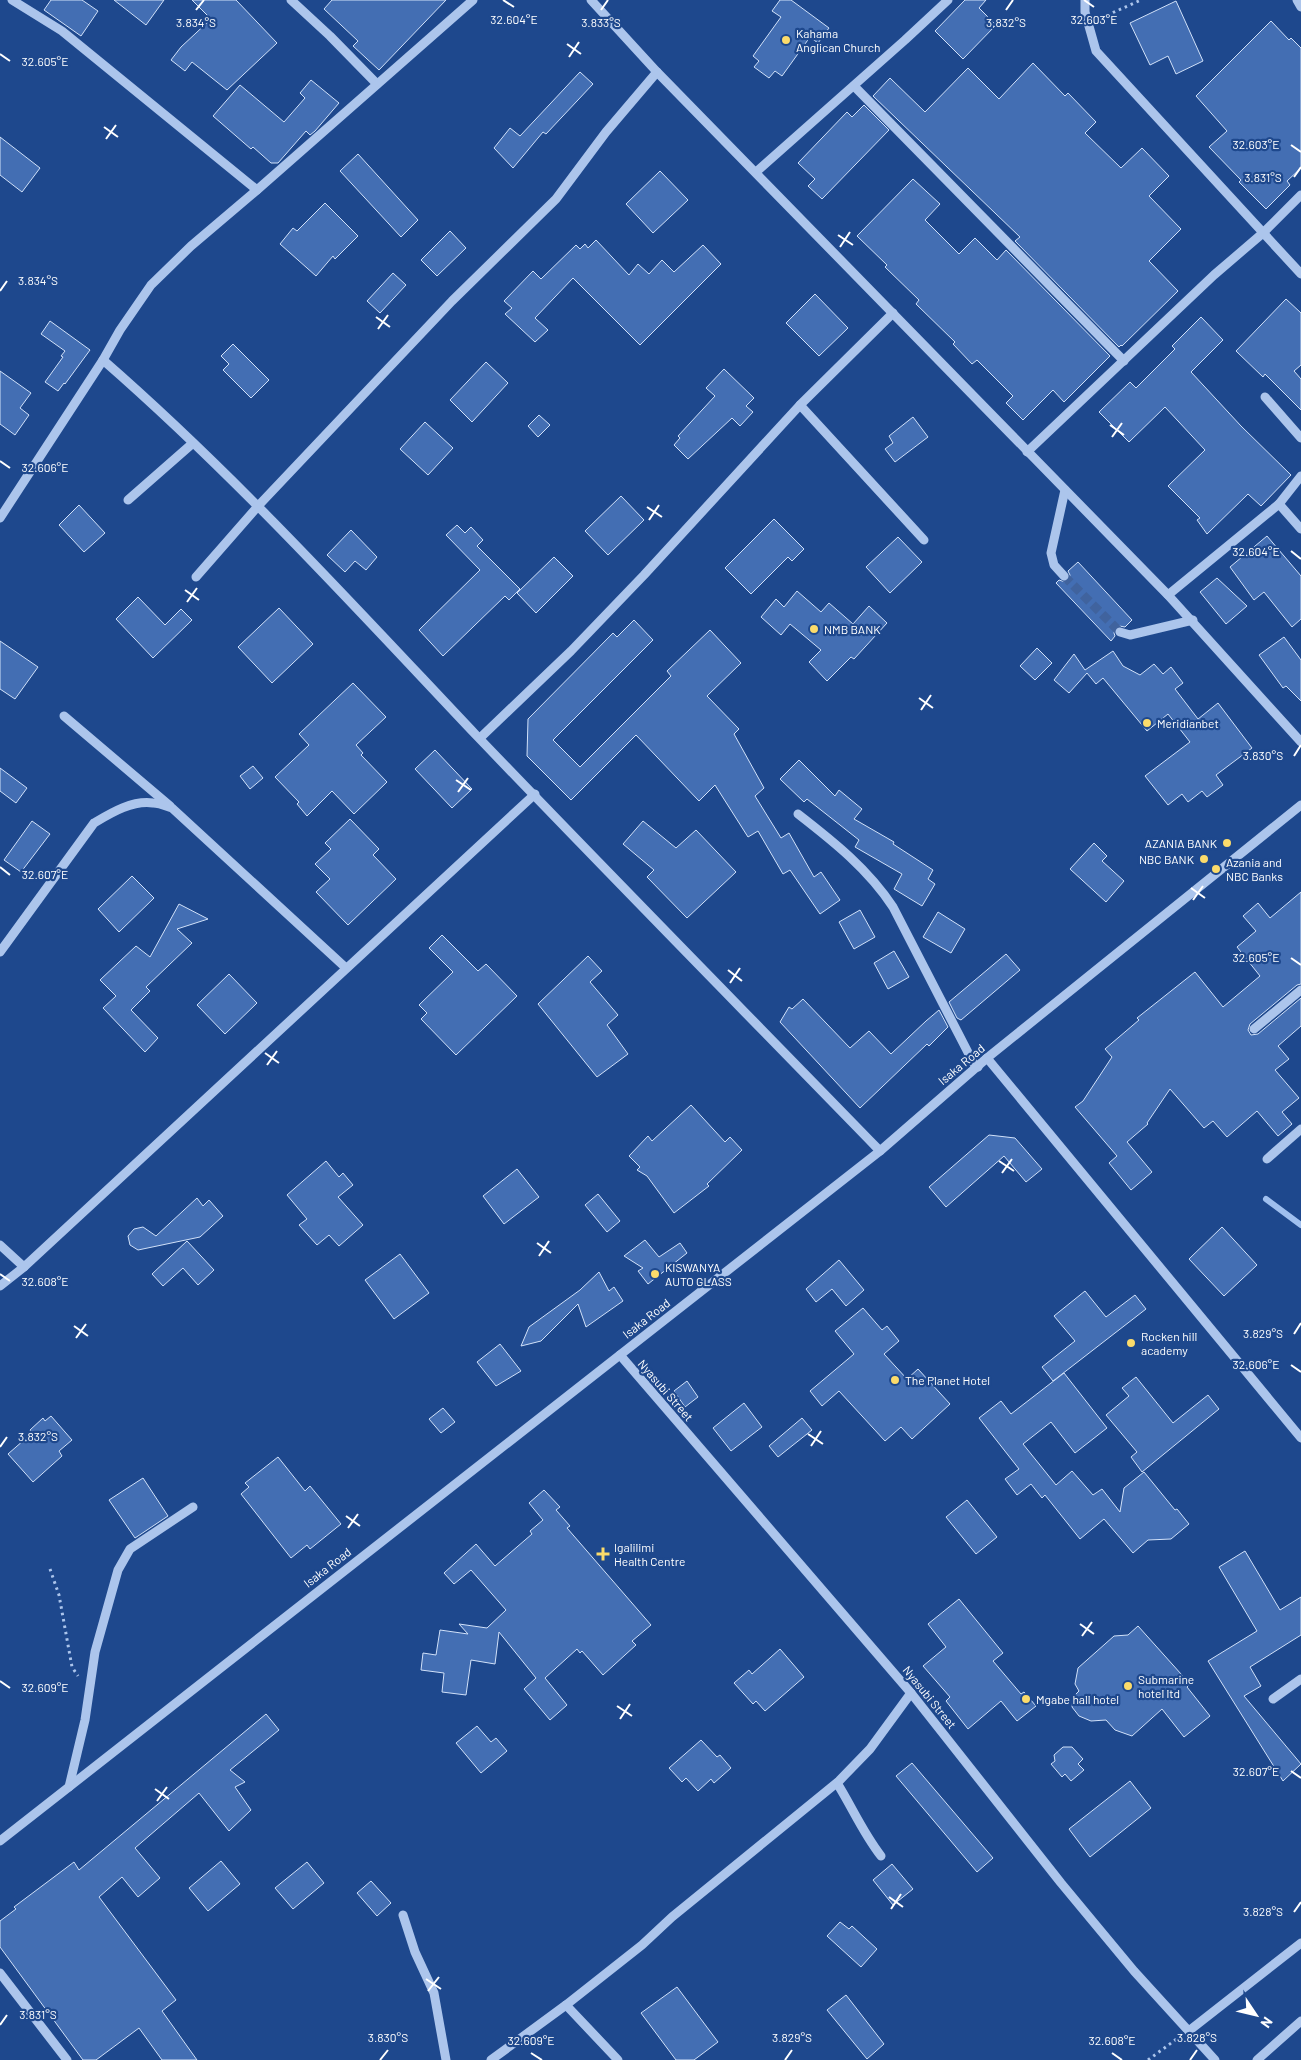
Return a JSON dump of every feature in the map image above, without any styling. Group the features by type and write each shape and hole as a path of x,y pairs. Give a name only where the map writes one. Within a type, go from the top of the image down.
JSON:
{"street":[{"path":"12,0 62,31 256,190"},
{"path":"290,0 330,36 377,84"},
{"path":"0,518 103,360 120,330 151,285 191,246 473,0"},
{"path":"590,0 657,72 1193,620 1301,742"},
{"path":"756,172 948,0"},
{"path":"1084,0 1085,12 1096,51 1301,274"},
{"path":"1297,0 1301,7"},
{"path":"196,577 259,505 452,301 556,199 606,132 657,72"},
{"path":"854,86 1124,361"},
{"path":"1027,452 1214,275 1263,233 1301,195"},
{"path":"480,738 604,616 800,405 893,314"},
{"path":"103,360 148,399 259,505 480,738 880,1151"},
{"path":"1265,397 1301,438"},
{"path":"800,405 924,540"},
{"path":"128,500 193,443"},
{"path":"1168,595 1279,504 1301,476"},
{"path":"1064,576 1054,565 1051,553 1065,490"},
{"path":"1279,504 1301,529"},
{"path":"1120,632 1130,634 1193,620"},
{"path":"64,716 172,808 346,968"},
{"path":"0,1286 24,1267 535,794"},
{"path":"0,952 94,823 114,811 135,804 152,802 172,808"},
{"name":"Isaka Road","path":"0,1841 880,1151 987,1058 1301,805"},
{"path":"798,814 851,856 879,886 893,907 974,1064 978,1066"},
{"path":"1254,1029 1301,990"},
{"path":"987,1058 1301,1438"},
{"path":"1267,1160 1301,1129"},
{"path":"0,1245 24,1267"},
{"name":"Nyasubi Street","path":"620,1355 911,1693 1061,1883 1134,1971 1190,2030 1215,2060"},
{"path":"69,1787 85,1720 95,1652 118,1570 130,1549 193,1507"},
{"path":"1273,1699 1301,1679"},
{"path":"491,2060 642,1946 672,1917 701,1896 837,1782 870,1749 911,1693"},
{"path":"837,1782 870,1842 881,1856"},
{"path":"403,1915 415,1952 434,1993 446,2060"},
{"path":"1190,2030 1301,1943"},
{"path":"0,1973 67,2060"},
{"path":"566,2005 618,2060"},
{"path":"1257,2060 1301,2021"}],"path":[{"path":"1089,23 1141,0"},
{"path":"50,1569 59,1595 72,1667 88,1694"},
{"path":"1148,2060 1190,2030"}],"building":[{"path":"51,0 82,0 98,11 81,36 44,10"},
{"path":"114,0 164,0 146,25"},
{"path":"192,0 236,0 277,43 227,90 192,62 185,71 171,60 181,47 211,19"},
{"path":"332,0 446,0 379,70 353,46 358,41 324,9"},
{"name":"Kahama Anglican Church","path":"780,0 791,0 829,28 818,43 810,37 782,76 775,71 769,78 754,67 759,61 753,56 781,17 772,11"},
{"path":"965,0 986,0 979,8 996,25 963,59 935,31"},
{"path":"1176,1 1203,61 1176,74 1168,56 1150,65 1130,23"},
{"path":"1271,21 1289,40 1291,38 1301,48 1301,168 1287,181 1290,185 1266,209 1239,182 1241,180 1209,147 1227,131 1196,96"},
{"path":"1033,63 1065,96 1068,93 1096,122 1085,133 1121,168 1142,148 1169,176 1149,196 1181,229 1149,261 1178,291 1119,347 1015,241 1020,237 873,96 890,78 925,112 968,68 999,99"},
{"path":"580,72 593,84 546,134 543,132 513,168 494,148 510,128 520,136"},
{"path":"311,80 339,103 315,131 310,135 306,131 278,163 271,163 253,147 251,149 213,116 240,85 284,122 305,98 300,93"},
{"path":"864,105 889,130 822,199 808,186 815,179 798,163 847,112 852,117"},
{"path":"0,137 40,168 22,192 0,175"},
{"path":"358,154 418,220 401,237 340,171"},
{"path":"660,171 688,200 653,233 626,204"},
{"path":"913,179 940,204 925,220 959,254 975,238 997,260 1006,250 1110,356 1064,402 1053,390 1023,420 1006,403 1013,396 977,360 972,364 953,344 955,342 916,304 919,300 857,236"},
{"path":"325,203 358,236 335,259 333,256 316,276 280,244 293,228 297,231"},
{"path":"450,231 466,248 437,276 421,260"},
{"path":"596,240 629,275 638,264 649,274 662,260 674,272 703,245 721,264 640,345 573,278 535,318 548,330 535,342 505,314 512,308 504,301 533,271 541,279 576,245 580,249 585,244 588,248"},
{"path":"393,273 406,285 380,313 367,301"},
{"path":"815,294 848,328 819,356 786,323"},
{"path":"1286,299 1301,313 1301,365 1294,371 1301,379 1301,410 1265,374 1263,377 1236,351"},
{"path":"1201,317 1223,340 1191,372 1241,426 1291,475 1261,506 1248,494 1207,534 1197,520 1200,518 1168,486 1205,450 1165,407 1129,442 1099,412 1130,382 1136,388 1175,349 1172,346"},
{"path":"50,321 90,350 58,391 45,382 63,357 61,356 65,351 41,334"},
{"path":"233,344 269,380 251,398 223,370 229,364 221,356"},
{"path":"486,362 508,383 472,422 450,400"},
{"path":"724,369 754,398 746,406 753,412 740,426 732,418 688,459 674,445 680,438 678,436 715,396 706,388"},
{"path":"0,371 31,393 20,408 29,415 15,435 0,424"},
{"path":"539,415 550,425 538,437 528,426"},
{"path":"913,417 928,437 895,462 885,449 893,443 889,436"},
{"path":"425,422 453,448 428,475 400,449"},
{"path":"621,496 644,520 608,555 585,531"},
{"path":"79,505 105,533 84,552 59,525"},
{"path":"774,519 804,549 792,561 788,557 751,594 725,568"},
{"path":"457,525 465,533 471,527 483,540 477,546 520,589 509,600 505,596 443,656 419,630 480,570 446,535"},
{"path":"351,530 377,557 366,570 355,561 345,572 327,555"},
{"path":"1267,536 1301,576 1301,619 1292,627 1264,592 1254,600 1230,567"},
{"path":"898,537 922,562 890,593 866,567"},
{"path":"554,557 573,576 536,613 517,593"},
{"path":"1078,562 1132,620 1125,627 1119,626 1115,628 1115,636 1111,641 1056,583 1059,580 1065,582 1069,580 1070,575 1068,571"},
{"path":"1217,578 1247,606 1226,624 1200,592"},
{"path":"797,591 821,612 829,603 853,624 869,606 887,623 854,659 851,657 827,681 809,662 821,650 790,624 781,635 761,617 776,599 784,607"},
{"path":"138,597 165,625 181,609 192,620 153,658 116,619"},
{"path":"279,608 313,644 272,683 238,647"},
{"path":"634,620 653,640 553,740 580,767 671,676 667,671 710,630 741,663 707,696 739,729 734,734 764,788 755,796 781,838 789,833 814,877 821,872 840,900 820,914 790,870 783,874 758,831 748,837 715,785 699,801 636,735 571,800 527,756 528,719 613,633 617,637"},
{"path":"1284,637 1301,660 1301,701 1286,686 1283,688 1259,655"},
{"path":"0,641 38,667 15,699 0,689"},
{"path":"1037,648 1052,663 1035,680 1020,666"},
{"path":"1113,651 1123,666 1140,675 1154,664 1163,674 1171,667 1183,683 1175,689 1198,719 1218,703 1252,748 1216,775 1223,785 1207,797 1202,791 1188,802 1182,794 1168,805 1145,776 1190,742 1168,714 1147,731 1103,678 1096,684 1087,673 1069,693 1054,680 1074,654 1085,670"},
{"path":"353,683 386,717 356,745 363,753 361,755 387,782 354,814 332,791 307,816 297,804 299,802 275,777 309,745 299,734"},
{"path":"435,750 472,789 452,808 415,769"},
{"path":"799,760 835,796 839,790 862,809 854,819 894,842 893,844 933,870 928,879 935,884 922,906 894,889 902,874 855,847 859,840 807,799 804,802 780,779"},
{"path":"253,766 263,778 250,789 240,776"},
{"path":"0,768 27,788 16,803 0,791"},
{"path":"350,819 379,849 373,855 396,879 348,925 316,892 330,879 315,864 331,849 325,843"},
{"path":"32,821 50,834 21,872 4,860"},
{"path":"643,821 676,848 696,830 736,872 687,918 647,877 654,870 623,844"},
{"path":"1094,843 1107,856 1102,861 1124,881 1106,902 1070,869"},
{"path":"132,876 154,898 119,932 98,909"},
{"path":"1301,892 1301,984 1297,985 1250,1024 1248,1030 1251,1035 1258,1034 1301,998 1301,1026 1278,1046 1289,1059 1275,1070 1299,1098 1282,1112 1292,1124 1278,1136 1257,1111 1227,1137 1213,1121 1204,1128 1170,1089 1148,1124 1127,1142 1152,1172 1131,1190 1109,1163 1117,1156 1075,1107 1083,1101 1112,1057 1105,1049 1139,1020 1137,1018 1195,972 1223,1007 1260,976 1237,947 1256,931 1243,916 1258,903 1270,918"},
{"path":"179,904 208,919 177,929 192,943 146,987 150,991 131,1010 158,1038 145,1052 103,1008 116,996 100,980 136,946 150,957"},
{"path":"860,910 875,937 854,949 839,922"},
{"path":"938,912 965,929 951,953 923,937"},
{"path":"442,935 478,971 486,964 517,996 456,1055 421,1019 427,1013 419,1005 453,972 429,948"},
{"path":"894,951 909,977 888,989 874,963"},
{"path":"1006,954 1020,970 961,1020 957,1018 949,1002"},
{"path":"588,956 602,971 590,982 618,1015 607,1025 628,1054 597,1077 538,1004"},
{"path":"229,974 257,1003 225,1034 197,1005"},
{"path":"803,999 850,1048 869,1031 891,1054 939,1010 948,1027 929,1046 927,1044 860,1108 780,1022 789,1007 792,1009"},
{"path":"691,1105 725,1142 730,1137 742,1150 707,1184 709,1186 674,1213 647,1176 637,1170 640,1167 629,1156 648,1136 652,1141"},
{"path":"989,1135 1015,1138 1042,1169 1026,1182 1004,1156 946,1207 929,1187"},
{"path":"326,1161 339,1177 343,1173 353,1185 338,1197 363,1225 339,1246 329,1235 317,1245 299,1225 307,1219 287,1195"},
{"path":"517,1169 539,1197 504,1224 483,1196"},
{"path":"598,1194 620,1221 607,1232 585,1205"},
{"path":"197,1198 203,1206 209,1200 223,1216 200,1237 138,1250 130,1245 128,1236 134,1229 143,1227 156,1236"},
{"path":"1222,1227 1257,1265 1224,1296 1189,1259"},
{"path":"645,1240 659,1257 680,1243 687,1253 648,1284 638,1271 643,1268 624,1256"},
{"path":"187,1241 214,1270 198,1285 183,1268 163,1286 152,1274"},
{"path":"400,1254 429,1293 394,1319 365,1280"},
{"path":"839,1260 864,1290 846,1306 832,1289 816,1302 806,1289"},
{"path":"599,1272 609,1291 614,1287 623,1301 586,1327 578,1304 541,1341 521,1346 529,1327 580,1290"},
{"path":"1085,1291 1106,1317 1135,1295 1146,1309 1053,1381 1042,1367 1075,1341 1054,1316"},
{"path":"863,1308 882,1330 887,1326 899,1341 884,1354 907,1379 918,1369 950,1404 912,1439 901,1427 885,1441 839,1391 822,1406 810,1391 854,1354 835,1331"},
{"path":"500,1344 521,1371 496,1386 477,1362"},
{"path":"1064,1373 1107,1428 1075,1453 1051,1422 1023,1444 1056,1485 1072,1471 1093,1495 1102,1489 1120,1512 1124,1488 1144,1472 1189,1524 1171,1539 1148,1540 1133,1553 1104,1519 1080,1539 1045,1495 1042,1498 1031,1484 1017,1495 1005,1479 1019,1469 979,1418 1001,1401 1011,1414"},
{"path":"1136,1377 1173,1423 1208,1395 1219,1409 1142,1472 1131,1457 1137,1452 1106,1415 1129,1396 1122,1388"},
{"path":"687,1381 698,1397 685,1407 674,1391"},
{"path":"744,1403 762,1427 731,1451 713,1428"},
{"path":"443,1408 455,1422 441,1433 429,1419"},
{"path":"51,1416 72,1440 59,1451 62,1456 33,1482 8,1454 32,1433 30,1430 43,1418 45,1421"},
{"path":"802,1418 812,1430 778,1457 769,1446"},
{"path":"278,1457 305,1491 310,1486 341,1524 310,1549 307,1545 291,1558 241,1494 249,1487 245,1483"},
{"path":"143,1478 168,1516 135,1538 109,1500"},
{"path":"544,1490 560,1507 556,1510 570,1526 567,1528 651,1625 632,1641 636,1645 603,1675 582,1651 580,1653 577,1649 545,1678 567,1705 550,1720 524,1689 536,1678 499,1632 495,1664 471,1660 466,1695 442,1692 444,1673 421,1670 423,1653 436,1655 440,1630 468,1634 459,1624 487,1628 506,1610 471,1570 454,1584 444,1573 476,1544 495,1566 532,1534 530,1531 543,1520 529,1503"},
{"path":"967,1500 997,1537 976,1554 946,1517"},
{"path":"1245,1551 1280,1610 1301,1597 1301,1635 1250,1667 1261,1686 1244,1696 1301,1764 1283,1781 1208,1661 1257,1631 1219,1567"},
{"path":"959,1599 1003,1653 993,1661 1021,1694 1024,1692 1036,1706 1017,1721 1001,1701 968,1729 946,1701 950,1697 923,1666 946,1647 928,1624"},
{"path":"1138,1626 1190,1684 1187,1687 1210,1716 1184,1737 1162,1709 1132,1736 1115,1730 1106,1720 1091,1721 1079,1716 1072,1707 1073,1697 1079,1691 1075,1684 1078,1668 1114,1636 1128,1635"},
{"path":"780,1649 804,1677 765,1711 756,1701 753,1704 734,1683 749,1670 752,1674"},
{"path":"266,1714 279,1730 230,1770 245,1782 235,1787 251,1810 229,1831 199,1793 135,1848 160,1878 138,1897 122,1877 99,1897 176,2000 162,2011 197,2060 162,2060 139,2028 96,2060 83,2060 0,1947 0,1921 16,1909 14,1907 74,1862 79,1870"},
{"path":"477,1726 491,1742 496,1738 507,1751 481,1773 456,1743"},
{"path":"701,1740 717,1757 720,1755 731,1768 714,1783 711,1779 698,1791 686,1778 682,1782 669,1768"},
{"path":"1063,1747 1072,1747 1083,1759 1078,1764 1084,1770 1071,1781 1065,1774 1062,1777 1051,1764 1055,1761 1054,1755"},
{"path":"912,1763 993,1858 977,1872 896,1776"},
{"path":"1130,1781 1151,1808 1090,1857 1069,1829"},
{"path":"221,1861 240,1884 208,1911 189,1888"},
{"path":"307,1862 324,1883 293,1909 275,1888"},
{"path":"892,1864 913,1889 893,1905 873,1880"},
{"path":"371,1881 391,1903 377,1916 357,1893"},
{"path":"840,1922 849,1929 852,1926 877,1949 861,1967 827,1936"},
{"path":"677,1987 718,2042 694,2060 676,2060 641,2013"},
{"path":"846,1995 884,2044 867,2059 827,2010"}],"waterway":[{"path":"1266,1199 1301,1225"}],"tunnel":[{"path":"1064,576 1120,632"}],"place":[{"name":"Kahama Anglican Church","path":"786,40"},
{"name":"NMB BANK","path":"814,629"},
{"name":"Meridianbet","path":"1147,723"},
{"name":"AZANIA BANK","path":"1227,843"},
{"name":"NBC BANK","path":"1204,859"},
{"name":"Azania and NBC Banks","path":"1216,869"},
{"name":"KISWANYA AUTO GLASS","path":"655,1274"},
{"name":"Rocken hill academy","path":"1131,1343"},
{"name":"The Planet Hotel","path":"895,1380"},
{"name":"Igalilimi Health Centre","path":"603,1554"},
{"name":"Submarine hotel ltd","path":"1128,1686"},
{"name":"Mgabe hall hotel","path":"1026,1699"}]}
